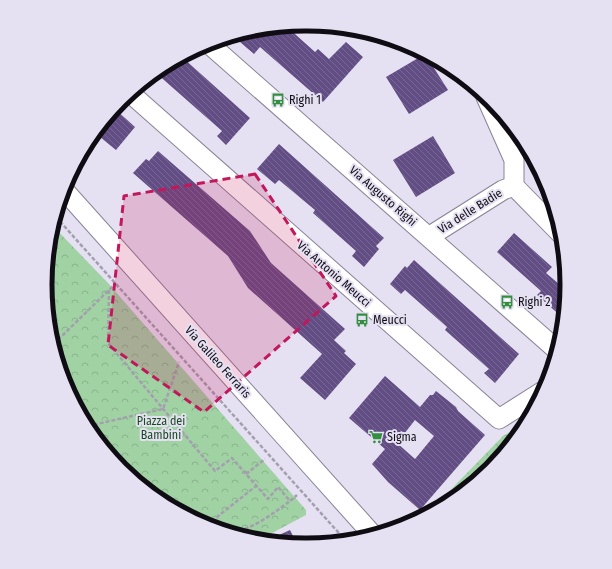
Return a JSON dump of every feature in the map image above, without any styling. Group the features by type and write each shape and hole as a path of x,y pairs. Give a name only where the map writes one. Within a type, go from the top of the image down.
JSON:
{"street":[{"path":"226,44 279,106"},
{"name":"Via Augusto Righi","path":"214,48 430,236 552,346"},
{"name":"Via Antonio Meucci","path":"135,98 499,419 533,398"},
{"path":"493,113 514,160 514,186"},
{"name":"Via delle Badie","path":"430,236 504,190 514,186 553,225"},
{"name":"Via Galileo Ferraris","path":"69,195 368,530"}],"path":[{"path":"60,222 341,536"},
{"path":"58,339 113,286"},
{"path":"109,290 108,343 215,471 232,458 268,499 278,487 290,500"},
{"path":"163,408 179,362"},
{"path":"95,424 163,408"},
{"path":"246,474 265,459"},
{"path":"213,520 256,486"},
{"path":"242,529 270,515 297,495"}],"highlighted area":[{"path":"255,174 336,296 204,412 108,345 124,196"}],"green space":[{"name":"Piazza dei Bambini","path":"58,231 108,283 306,510 306,515 268,535 225,525 194,512 165,495 139,475 115,452 86,411 72,382 61,350 57,334 52,284"},
{"path":"513,430 497,452 485,464 460,486 443,498 503,436"}],"building":[{"path":"292,32 315,52 318,49 329,59 346,42 363,57 323,102 260,47 254,54 238,40 273,33"},
{"path":"419,58 432,64 448,90 409,114 386,77"},
{"path":"186,61 250,118 226,145 217,136 222,131 161,77"},
{"path":"119,113 135,127 116,150 100,137"},
{"path":"433,136 455,173 416,197 393,160"},
{"path":"279,144 384,238 376,246 379,249 364,267 352,256 356,251 313,213 315,210 279,180 275,184 257,169"},
{"path":"158,151 250,231 271,263 345,329 334,340 346,351 344,353 356,364 325,400 300,378 322,354 248,288 228,256 133,173 146,159 149,161"},
{"path":"514,233 552,267 546,273 560,285 558,313 537,295 541,291 497,252"},
{"path":"414,260 519,354 495,383 484,373 489,369 445,330 447,327 405,290 401,294 390,284 405,266 407,268"},
{"path":"385,376 420,407 430,395 433,395 436,391 456,407 458,411 485,435 420,510 388,482 372,464 385,449 349,418","holes":["415,420 434,436 415,459 397,443"]},
{"path":"290,530 294,537 289,537 276,536"}],"place":[{"name":"Righi 1","path":"278,100"},
{"name":"Righi 2","path":"507,302"},
{"name":"Meucci","path":"362,320"},
{"name":"Sigma","path":"376,437"}]}
